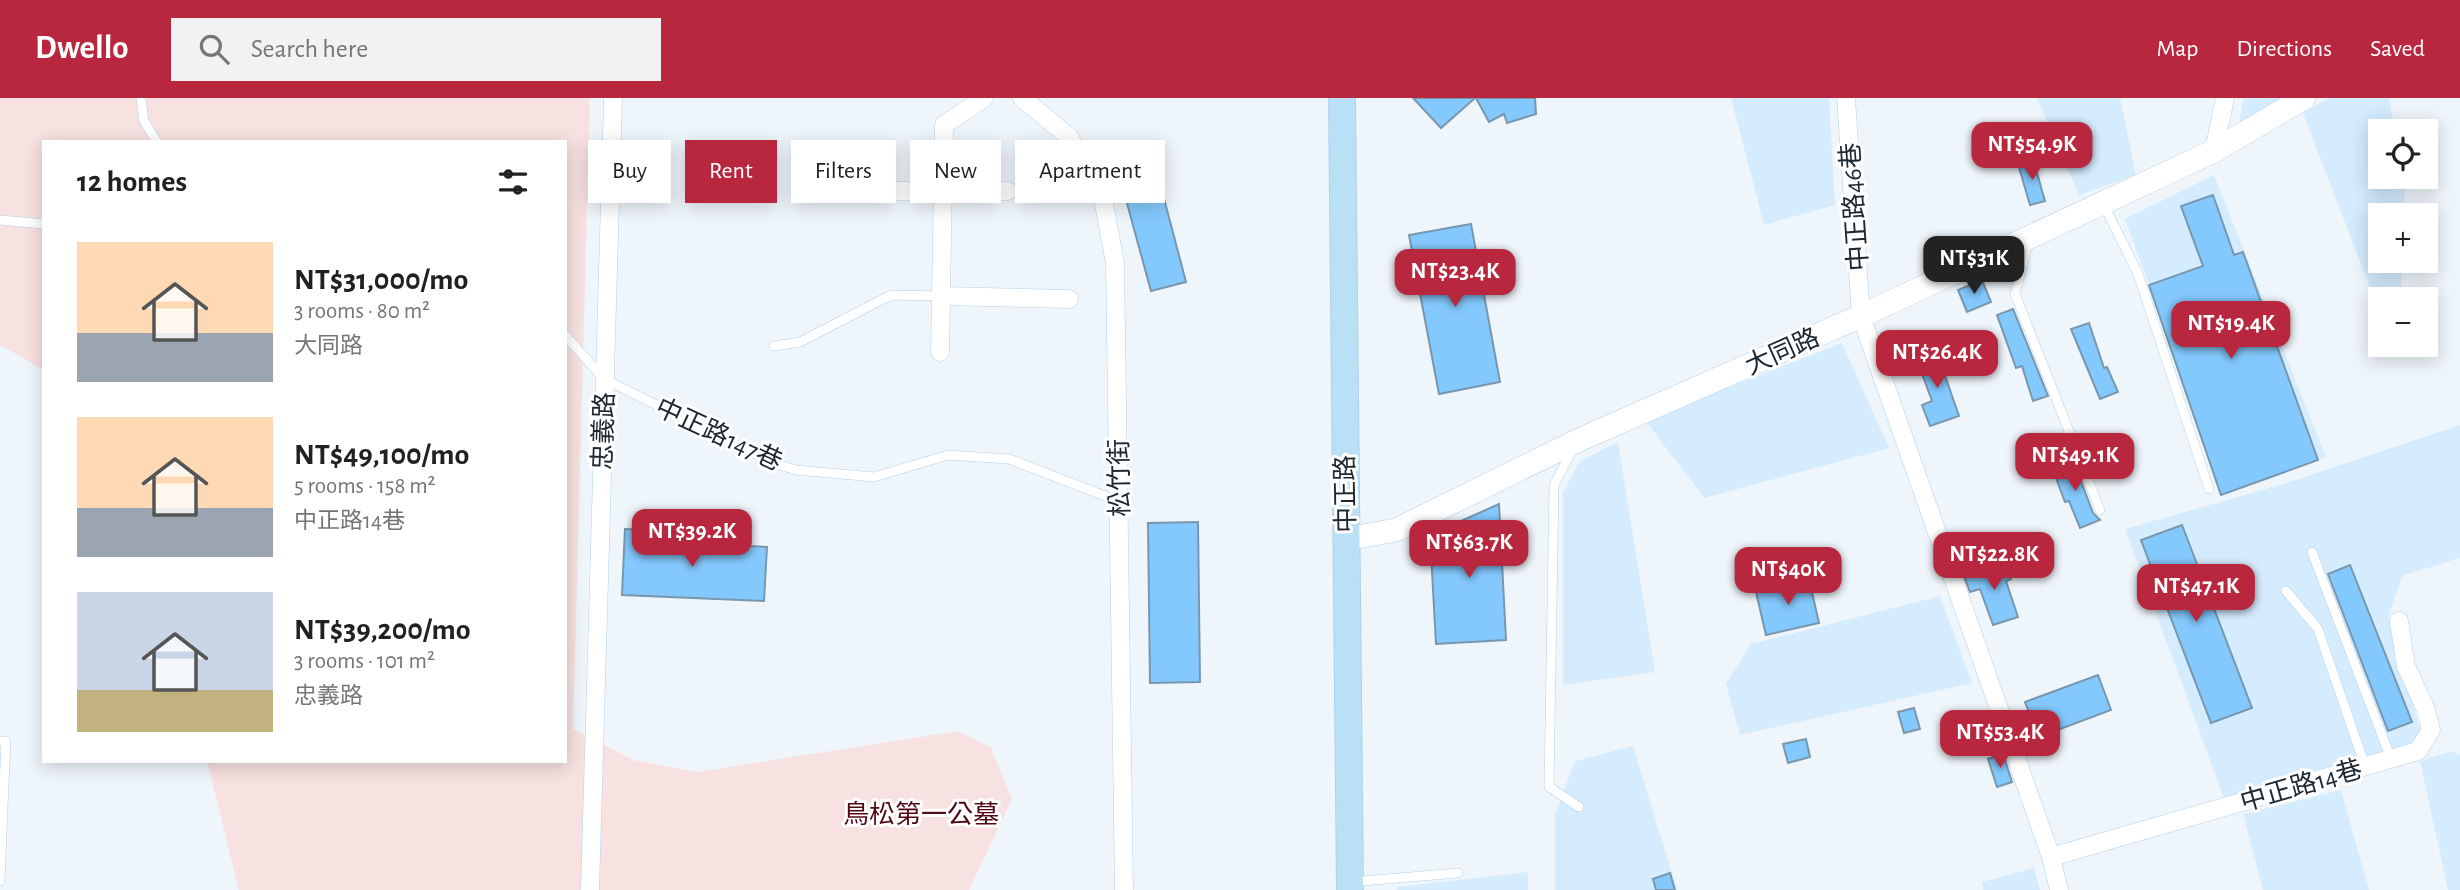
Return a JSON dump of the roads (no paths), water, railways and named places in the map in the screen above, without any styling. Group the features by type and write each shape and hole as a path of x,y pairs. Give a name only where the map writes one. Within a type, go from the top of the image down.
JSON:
{"main road":[{"name":"中正路","path":"1342,98 1350,886"}],"street":[{"name":"忠義路","path":"590,890 613,98"},
{"path":"944,140 944,125 984,98"},
{"name":"松竹街","path":"1022,98 1069,137 1102,193 1115,264 1124,890"},
{"name":"中正路46巷","path":"1846,98 1861,316"},
{"path":"2214,151 2225,98"},
{"name":"大同路","path":"1346,539 1396,530 1578,440 1861,316 2214,151 2304,98"},
{"path":"1001,191 1008,191"},
{"path":"940,352 942,203"},
{"path":"941,296 1069,299"},
{"path":"1861,316 2051,857 2059,890"},
{"name":"中正路14巷","path":"2051,857 2417,751 2431,730 2426,710 2406,666 2399,621"}],"lane":[{"path":"141,98 144,121 156,140"},
{"path":"2103,203 2138,274 2209,489"},
{"path":"0,220 42,225"},
{"path":"2029,238 2015,294 2100,510"},
{"path":"774,346 800,342 891,295 941,296"},
{"path":"567,337 604,379"},
{"name":"中正路147巷","path":"604,379 773,463 796,470 874,477 948,455 1009,458 1120,501"},
{"path":"1578,440 1554,485 1549,787 1579,807"},
{"path":"2312,552 2391,759"},
{"path":"2286,591 2318,629 2365,766"},
{"path":"0,741 6,741 0,881"},
{"path":"1350,886 1458,873"}],"park label":[{"name":"鳥松第一公墓","path":"921,814"}]}
